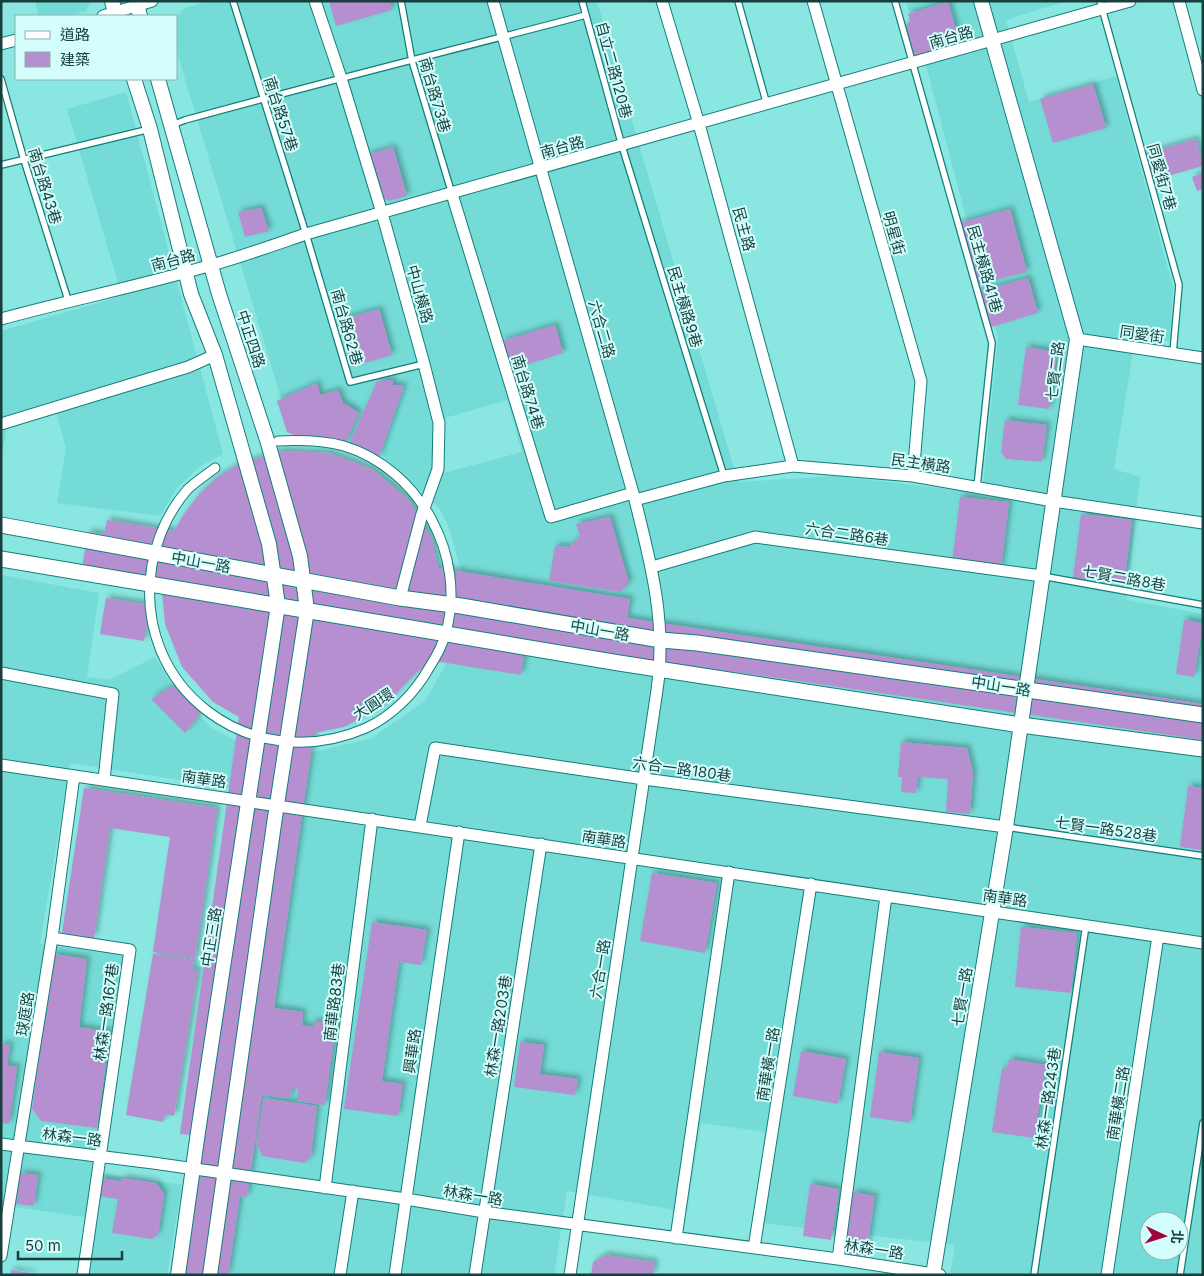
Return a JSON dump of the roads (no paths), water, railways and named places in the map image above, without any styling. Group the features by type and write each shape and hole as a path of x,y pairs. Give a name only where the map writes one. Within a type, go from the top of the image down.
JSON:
{"main road":[{"name":"中山一路","path":"1,525 400,598 661,640 698,643 1203,715"},
{"name":"中山一路","path":"1,559 278,604 619,663 1021,725 1203,749"}],"street":[{"path":"112,12 138,8 152,1"},
{"name":"中山橫路","path":"315,1 341,78 382,213 439,424 438,469 422,514 400,598"},
{"name":"六合二路","path":"493,1 634,496 652,567 659,612 660,668"},
{"name":"民主路","path":"662,1 699,124 793,466"},
{"name":"明星街","path":"813,1 921,381 913,476"},
{"name":"七賢二路","path":"980,1 1077,339 1021,725"},
{"name":"南台路","path":"1,319 68,300 211,266 306,234 992,41 1101,6 1130,1"},
{"path":"1179,1 1203,90"},
{"path":"1,44 15,40"},
{"path":"134,80 150,129 191,294 216,355 269,544 278,604"},
{"name":"中正四路","path":"158,80 211,266 268,443 300,556 307,610"},
{"name":"南台路74巷","path":"452,194 551,517 634,496"},
{"name":"同愛街","path":"1077,339 1203,358"},
{"path":"1,424 188,367 216,355"},
{"name":"大圓環","path":"215,468 188,489 170,513 154,552 149,583 150,608 158,644 174,676 197,703 226,724 257,737 286,743 301,743 335,739 368,727 396,708 420,684 438,654 446,633 451,605 451,581 443,544 425,507 405,482 376,460 344,446 309,440 278,442"},
{"name":"民主橫路","path":"634,496 724,476 793,466 913,476 1053,501 1203,522"},
{"name":"六合二路6巷","path":"652,567 756,537 1042,576"},
{"name":"中正三路","path":"178,1275 278,604"},
{"path":"210,1275 286,743 307,610"},
{"name":"六合一路","path":"570,1275 660,668"},
{"path":"1,673 113,694 104,780"},
{"name":"七賢一路","path":"935,1274 1021,725"},
{"name":"六合一路180巷","path":"420,826 435,748 644,779 1006,827"},
{"name":"南華路","path":"1,765 1203,943"},
{"name":"球庭路","path":"1,1256 52,938 74,776"},
{"name":"南華路83巷","path":"325,1188 372,819"},
{"name":"興華路","path":"395,1275 459,832"},
{"name":"林森一路203巷","path":"475,1275 541,844"},
{"path":"676,1238 729,872"},
{"name":"南華橫一路","path":"754,1248 810,884"},
{"path":"838,1259 886,896"},
{"name":"南華橫二路","path":"1107,1275 1158,936"},
{"name":"林森一路167巷","path":"52,938 130,950 101,1156"},
{"name":"林森一路","path":"1,1144 224,1173 484,1212 838,1259 935,1274"},
{"path":"84,1275 101,1156"},
{"path":"340,1275 353,1192"}],"lane":[{"name":"南台路57巷","path":"233,1 306,234"},
{"name":"南台路73巷","path":"400,1 412,61 452,194"},
{"name":"自立二路120巷","path":"582,1 622,146"},
{"path":"738,1 767,104"},
{"name":"民主橫路41巷","path":"895,1 992,343 977,487"},
{"name":"同愛街7巷","path":"1101,6 1179,284 1173,353"},
{"path":"172,125 263,98 586,15"},
{"name":"南台路43巷","path":"1,79 68,300"},
{"path":"1,165 150,129"},
{"name":"民主橫路9巷","path":"622,146 724,476"},
{"name":"南台路62巷","path":"306,234 350,382 424,364"},
{"name":"七賢二路8巷","path":"1042,576 1203,605"},
{"name":"七賢一路528巷","path":"1006,827 1203,856"},
{"name":"林森一路243巷","path":"1034,1275 1086,925"},
{"path":"1180,1275 1203,1123"}]}
